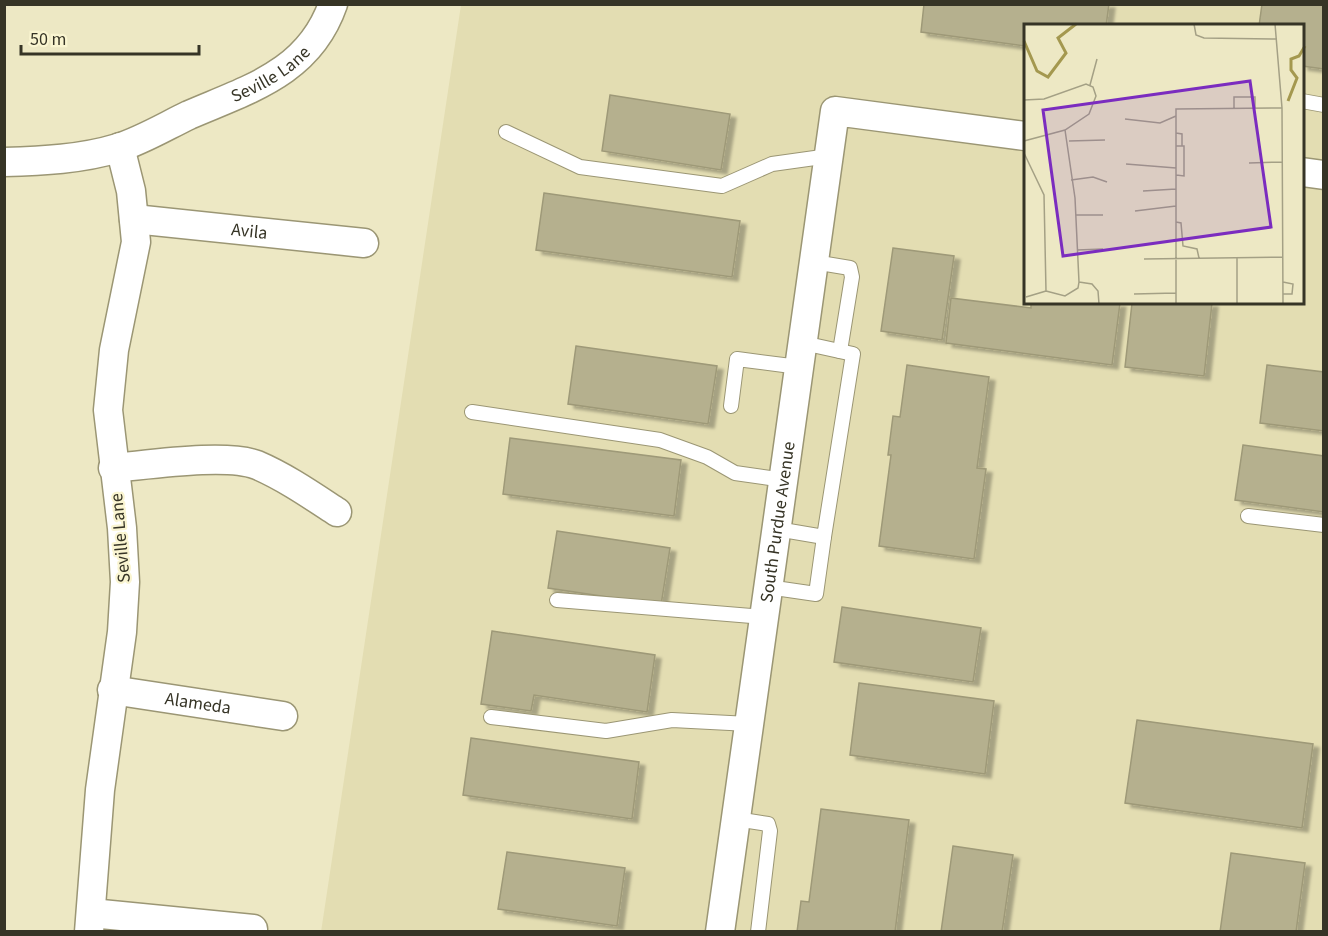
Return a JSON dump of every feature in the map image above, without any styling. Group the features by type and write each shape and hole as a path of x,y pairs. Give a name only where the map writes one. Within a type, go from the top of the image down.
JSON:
{"street":[{"name":"Seville Lane","path":"4,162 51,160 120,147 256,86 288,69 307,51 319,34 333,4"},
{"name":"South Purdue Avenue","path":"720,932 835,111 1024,136"},
{"name":"Seville Lane","path":"90,922 100,790 112,690 122,632 125,582 122,528 113,468 108,410 109,379 136,242 131,192 120,147"},
{"path":"1304,172 1323,175"},
{"name":"Avila","path":"134,219 364,243"},
{"path":"113,468 204,460 254,464 293,484 337,512"},
{"name":"Alameda","path":"112,690 283,716"},
{"path":"90,922 253,929"}],"lane":[{"path":"1304,101 1323,105"},
{"path":"506,132 580,167 722,186 772,164 829,156"},
{"path":"814,262 850,268 852,277 840,351"},
{"path":"731,406 737,360 840,351 853,354 816,594 768,587"},
{"path":"472,412 660,440 707,457 735,473 784,480"},
{"path":"1248,516 1323,525"},
{"path":"777,529 824,537"},
{"path":"557,600 764,617"},
{"path":"491,717 606,731 672,720 749,724"},
{"path":"736,819 768,824 770,831 758,932"}],"shaded area":[{"path":"461,5 1323,5 1323,931 321,932"}],"building":[{"path":"924,4 1109,4 1106,24 1024,24 1024,46 921,32"},
{"path":"1262,4 1324,4 1324,69 1304,66 1304,24 1259,24"},
{"path":"610,95 730,114 721,170 602,151"},
{"path":"544,193 740,221 732,277 536,250"},
{"path":"893,248 954,256 942,340 881,331"},
{"path":"951,298 1031,308 1031,304 1120,304 1112,365 946,343"},
{"path":"1132,304 1212,304 1204,376 1125,367"},
{"path":"576,346 717,366 708,424 568,404"},
{"path":"907,365 989,377 977,468 986,469 974,559 879,546 891,455 888,455 893,416 900,417"},
{"path":"1267,365 1324,372 1324,431 1260,423"},
{"path":"510,438 681,460 674,516 503,494"},
{"path":"1243,445 1324,456 1324,512 1235,500"},
{"path":"557,531 670,548 661,605 548,588"},
{"path":"842,607 981,628 973,682 834,662"},
{"path":"492,631 655,655 647,712 534,695 531,711 481,704"},
{"path":"859,683 994,701 985,774 850,755"},
{"path":"1137,720 1313,744 1302,828 1125,803"},
{"path":"471,738 639,762 632,819 463,795"},
{"path":"821,809 909,820 895,932 797,932 801,901 809,902"},
{"path":"953,846 1013,855 1002,932 941,932"},
{"path":"507,852 625,868 617,926 498,909"},
{"path":"1231,853 1305,863 1296,932 1220,932"}]}
